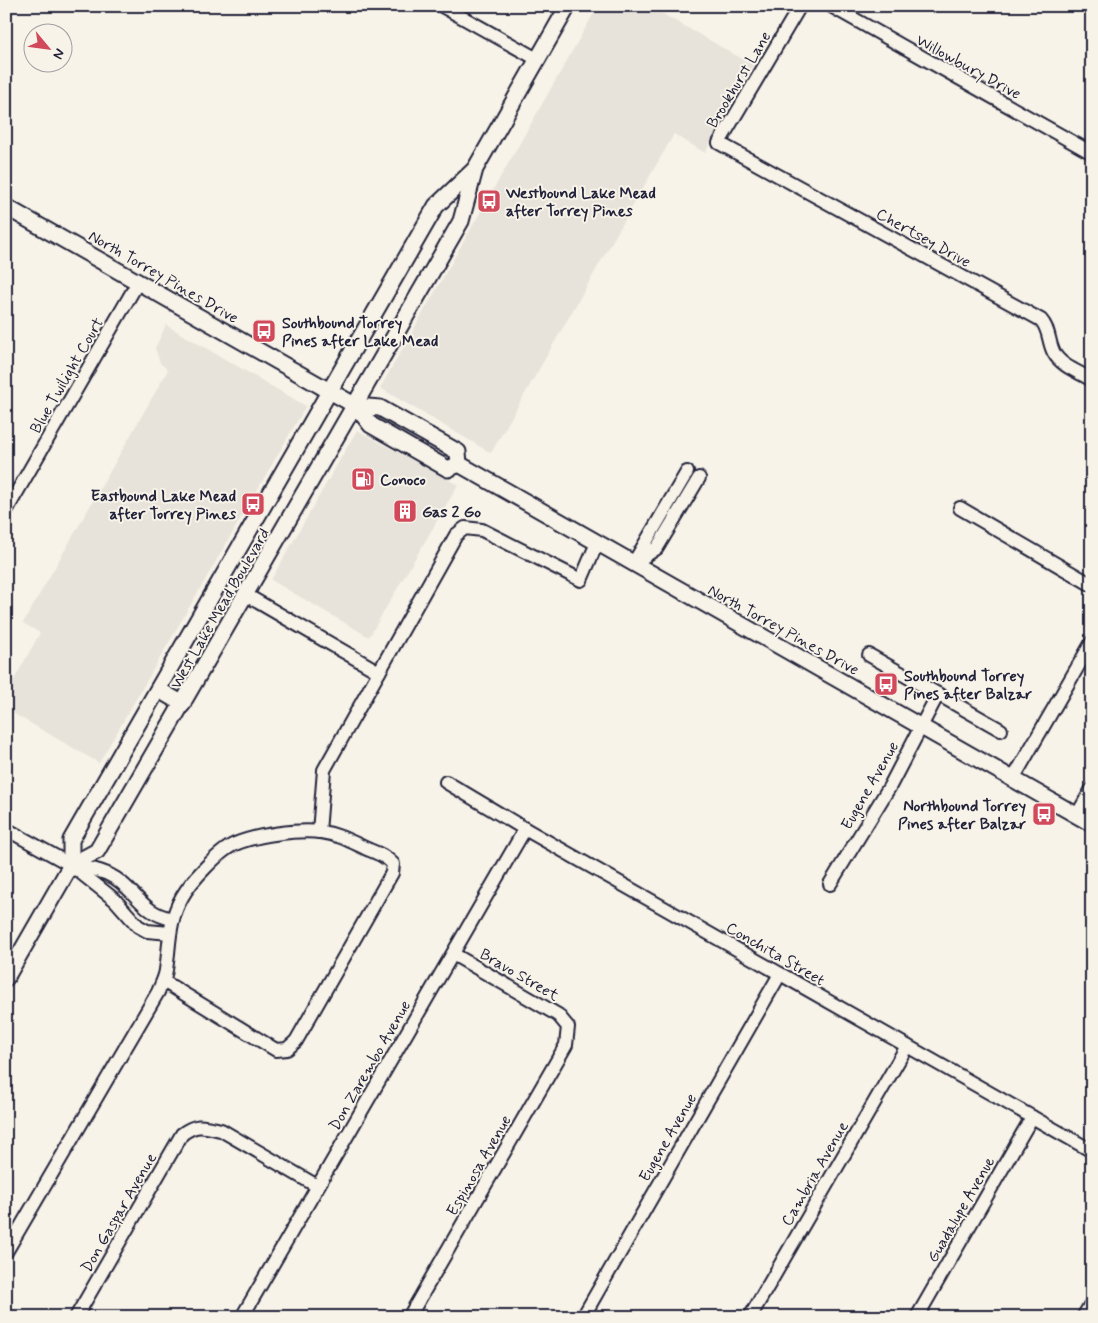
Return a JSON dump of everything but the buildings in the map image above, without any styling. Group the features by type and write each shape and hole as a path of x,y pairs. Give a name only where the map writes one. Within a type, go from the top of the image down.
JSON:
{"main road":[{"name":"West Lake Mead Boulevard","path":"71,865 97,850 356,406 461,222 476,169 568,6"},
{"name":"West Lake Mead Boulevard","path":"6,978 71,865 71,840 436,206 476,169"},
{"name":"North Torrey Pines Drive","path":"6,206 356,406 371,425 386,434 448,469 459,464 1092,824"},
{"path":"158,690 183,704"}],"street":[{"path":"442,6 537,59"},
{"name":"Brookhurst Lane","path":"719,143 800,6"},
{"name":"Willowbury Drive","path":"831,6 1092,153"},
{"name":"Chertsey Drive","path":"719,143 1041,320 1049,332 1053,352 1061,362 1092,380"},
{"name":"Blue Twilight Court","path":"6,511 138,282"},
{"path":"633,564 687,472"},
{"path":"633,564 657,548 699,478"},
{"path":"960,508 1092,585"},
{"path":"319,832 324,770 456,535 465,528 482,530 581,580 597,544"},
{"path":"246,595 379,672"},
{"path":"1013,779 1092,642"},
{"path":"869,655 1001,730"},
{"name":"Eugene Avenue","path":"830,884 890,786 938,694"},
{"name":"Conchita Street","path":"446,782 525,830 1092,1151"},
{"path":"1077,815 1092,789"},
{"path":"6,829 71,865 115,900 138,926 147,931 170,933"},
{"name":"Don Zarembo Avenue","path":"242,1317 525,830"},
{"path":"6,1252 163,981 166,972 172,918 192,882 234,844 265,836 319,832 343,837 387,858 393,864 392,873 296,1041 287,1049 276,1050 163,981"},
{"path":"71,865 101,870 117,879 155,914 172,918"},
{"name":"Bravo Street","path":"453,954 558,1015 568,1027"},
{"name":"Eugene Avenue","path":"583,1317 780,974"},
{"name":"Espinosa Avenue","path":"409,1317 566,1045 568,1027"},
{"name":"Cambria Avenue","path":"750,1317 907,1046"},
{"name":"Guadalupe Avenue","path":"917,1317 1032,1117"},
{"name":"Don Gaspar Avenue","path":"76,1317 182,1134 192,1127 204,1126 221,1130 317,1186"},
{"path":"1083,1317 1092,1302"}],"shaded area":[{"path":"598,6 649,6 753,65 705,153 674,134 491,453 380,388"},
{"path":"166,325 306,406 99,763 6,709 6,694 40,633 23,623 168,370 160,363 155,348"},
{"path":"357,430 458,485 369,637 271,580"}],"place":[{"name":"Westbound Lake Mead after Torrey Pines","path":"489,201"},
{"name":"Southbound Torrey Pines after Lake Mead","path":"264,331"},
{"name":"Conoco","path":"363,479"},
{"name":"Eastbound Lake Mead after Torrey Pines","path":"253,504"},
{"name":"Gas 2 Go","path":"405,511"},
{"name":"Southbound Torrey Pines after Balzar","path":"886,684"},
{"name":"Northbound Torrey Pines after Balzar","path":"1044,814"}]}
